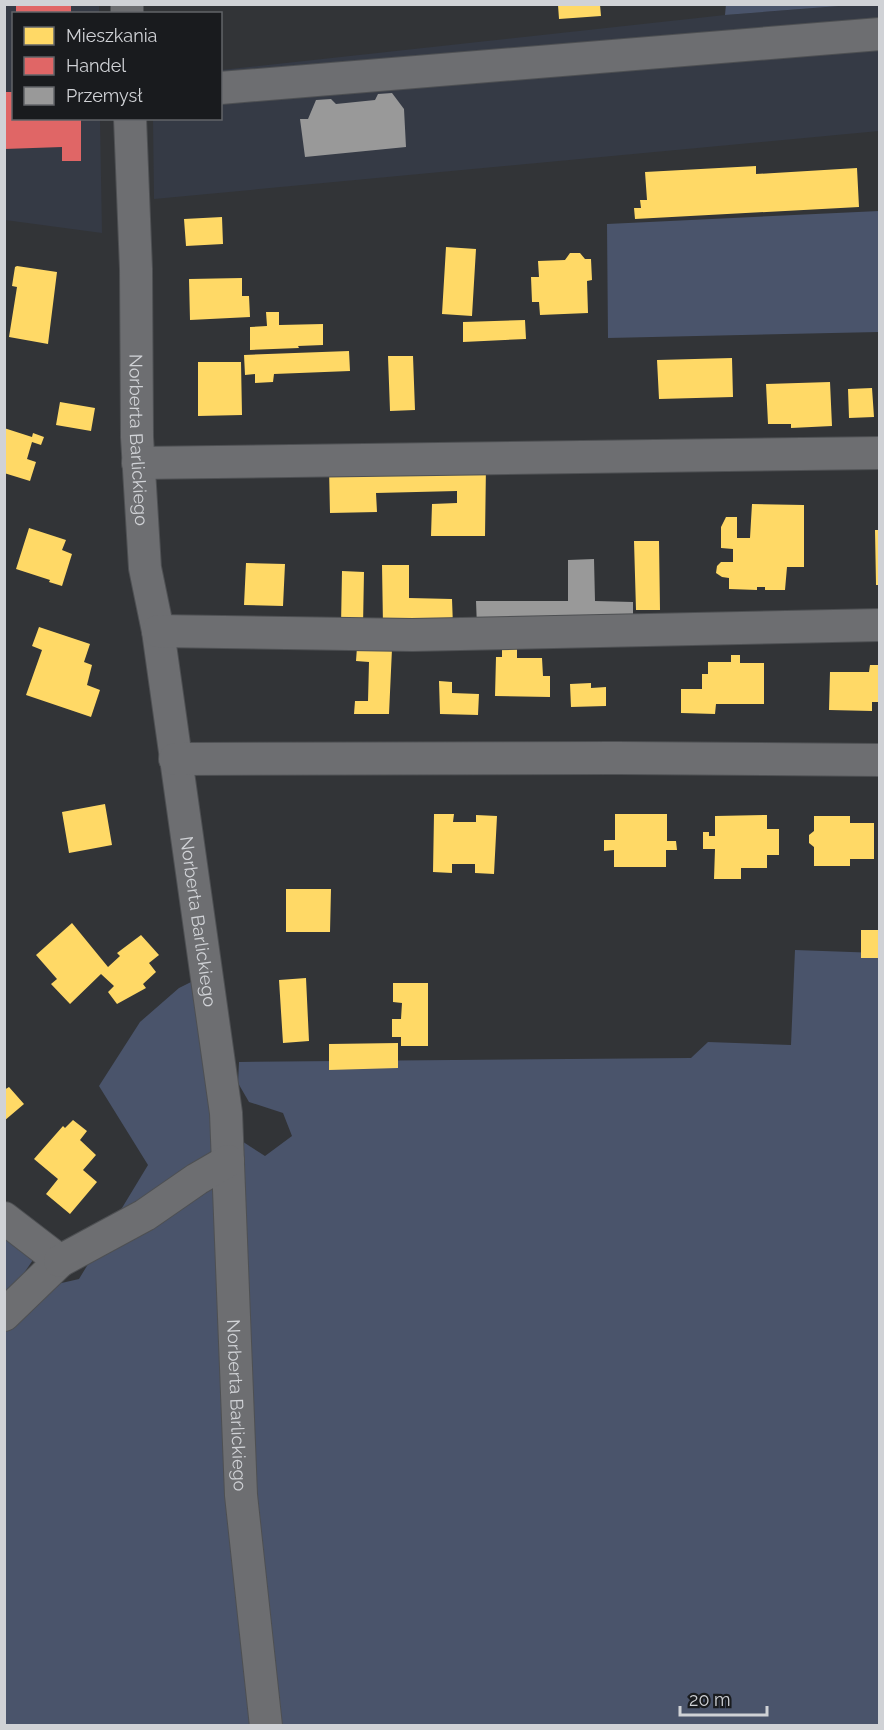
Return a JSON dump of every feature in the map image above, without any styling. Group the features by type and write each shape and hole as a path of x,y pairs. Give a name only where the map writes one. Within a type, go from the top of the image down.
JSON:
{"street":[{"path":"222,88 879,34"},
{"name":"Norberta Barlickiego","path":"130,120 136,269 138,463 145,568 158,631 226,1113 241,1495 266,1725"},
{"path":"138,463 879,453"},
{"path":"158,631 412,635 879,625"},
{"path":"175,759 879,760"},
{"path":"4,1315 60,1261 145,1215 197,1179 228,1161"},
{"path":"4,1218 60,1261"}],"shaded area":[{"path":"726,4 852,4 852,5 725,15"},
{"path":"5,5 99,5 99,12 12,12 12,120 100,120 102,233 5,220"},
{"path":"879,5 879,131 154,199 153,120 222,120 222,70 725,15"},
{"path":"879,211 879,332 608,338 607,224"},
{"path":"795,950 879,953 879,1725 5,1725 4,1225 37,1254 9,1295 79,1279 148,1165 99,1086 140,1022 179,988 193,981 214,1123 265,1156 292,1136 283,1113 249,1102 238,1083 239,1062 691,1058 708,1042 791,1045"}],"building: Mieszkania":[{"path":"558,5 600,5 601,16 559,19"},
{"path":"756,166 756,174 857,168 859,207 635,219 634,208 641,208 640,200 647,200 645,172"},
{"path":"222,217 223,244 186,246 184,219"},
{"path":"446,247 476,249 472,316 442,314"},
{"path":"570,253 580,253 585,259 591,259 592,280 587,281 588,313 540,315 539,302 532,302 531,277 539,277 538,261 565,260"},
{"path":"17,266 57,272 48,344 9,337 17,287 12,286"},
{"path":"242,278 242,296 249,296 250,317 190,320 189,279"},
{"path":"266,312 279,312 279,325 323,324 323,345 250,350 250,327 267,326"},
{"path":"525,320 526,339 463,342 463,322"},
{"path":"349,351 350,371 274,374 273,382 255,383 255,374 245,375 244,355"},
{"path":"388,356 413,356 415,410 390,411"},
{"path":"732,358 733,397 659,399 657,360"},
{"path":"198,362 241,362 242,415 198,416"},
{"path":"830,382 832,426 791,428 791,424 768,424 766,384"},
{"path":"872,388 874,417 849,418 848,389"},
{"path":"60,402 95,408 91,431 56,425"},
{"path":"4,428 32,437 33,433 44,437 41,445 32,442 27,459 36,462 30,481 4,473"},
{"path":"486,465 485,536 431,536 432,504 457,503 457,491 376,493 377,512 330,513 329,467"},
{"path":"752,504 804,505 804,567 787,567 785,590 765,590 765,587 757,587 757,590 729,589 729,578 716,573 717,566 721,562 733,562 733,549 721,548 721,527 726,517 737,517 737,538 750,538"},
{"path":"29,528 66,540 62,550 72,554 62,586 16,569"},
{"path":"875,530 880,530 880,585 876,585"},
{"path":"634,541 659,541 660,610 636,610"},
{"path":"246,563 285,564 283,606 244,605"},
{"path":"382,565 409,565 409,598 452,599 453,626 383,626"},
{"path":"342,571 364,572 363,626 341,626"},
{"path":"39,627 90,644 84,662 92,665 87,685 100,690 91,717 26,695 42,650 32,646"},
{"path":"357,647 392,649 389,714 354,714 355,701 368,701 369,662 356,661"},
{"path":"502,649 517,649 517,658 542,658 543,676 550,676 550,697 495,696 496,657 502,657"},
{"path":"731,655 740,655 740,663 764,663 764,704 716,704 715,714 681,713 681,689 702,689 702,674 708,674 708,662 731,662"},
{"path":"870,665 880,665 880,702 872,702 872,711 829,710 830,672 869,672"},
{"path":"439,681 452,682 452,693 479,694 478,715 440,714"},
{"path":"591,683 591,688 606,687 606,706 571,707 570,684"},
{"path":"105,804 112,845 69,853 62,812"},
{"path":"434,814 454,814 453,822 476,822 476,815 497,816 494,874 475,873 475,864 452,864 452,873 433,872"},
{"path":"615,814 667,814 667,841 676,841 677,850 666,850 666,867 614,867 614,850 604,851 604,840 615,840"},
{"path":"767,815 767,829 779,829 779,855 767,855 767,868 741,868 741,879 714,879 715,849 703,849 703,832 709,832 709,836 715,836 715,816"},
{"path":"814,816 850,816 850,823 874,823 874,859 850,859 850,866 814,866 814,847 809,843 809,835 814,831"},
{"path":"286,889 331,889 330,932 286,932"},
{"path":"72,923 108,967 120,956 117,953 141,935 159,955 149,963 156,972 143,984 146,988 117,1004 108,992 114,986 101,974 70,1004 51,984 57,979 36,955"},
{"path":"861,930 880,930 880,958 861,958"},
{"path":"306,978 309,1041 283,1043 279,980"},
{"path":"393,983 428,983 428,1046 401,1046 401,1037 392,1037 392,1019 401,1019 402,1003 393,1002"},
{"path":"398,1043 398,1068 329,1070 329,1044"},
{"path":"9,1087 24,1104 4,1121 4,1090"},
{"path":"73,1120 87,1131 80,1140 96,1155 83,1170 97,1182 70,1214 46,1194 58,1179 34,1159 63,1126 65,1128"}],"building: Handel":[{"path":"16,4 71,4 71,12 16,12"},
{"path":"4,92 12,92 12,120 81,120 81,161 62,161 62,147 4,149"}],"building: Przemysł":[{"path":"392,93 404,109 406,147 305,157 300,119 308,119 316,100 331,99 336,104 375,100 378,94"},
{"path":"594,559 595,601 633,602 633,627 477,627 476,601 568,601 568,560"}]}
